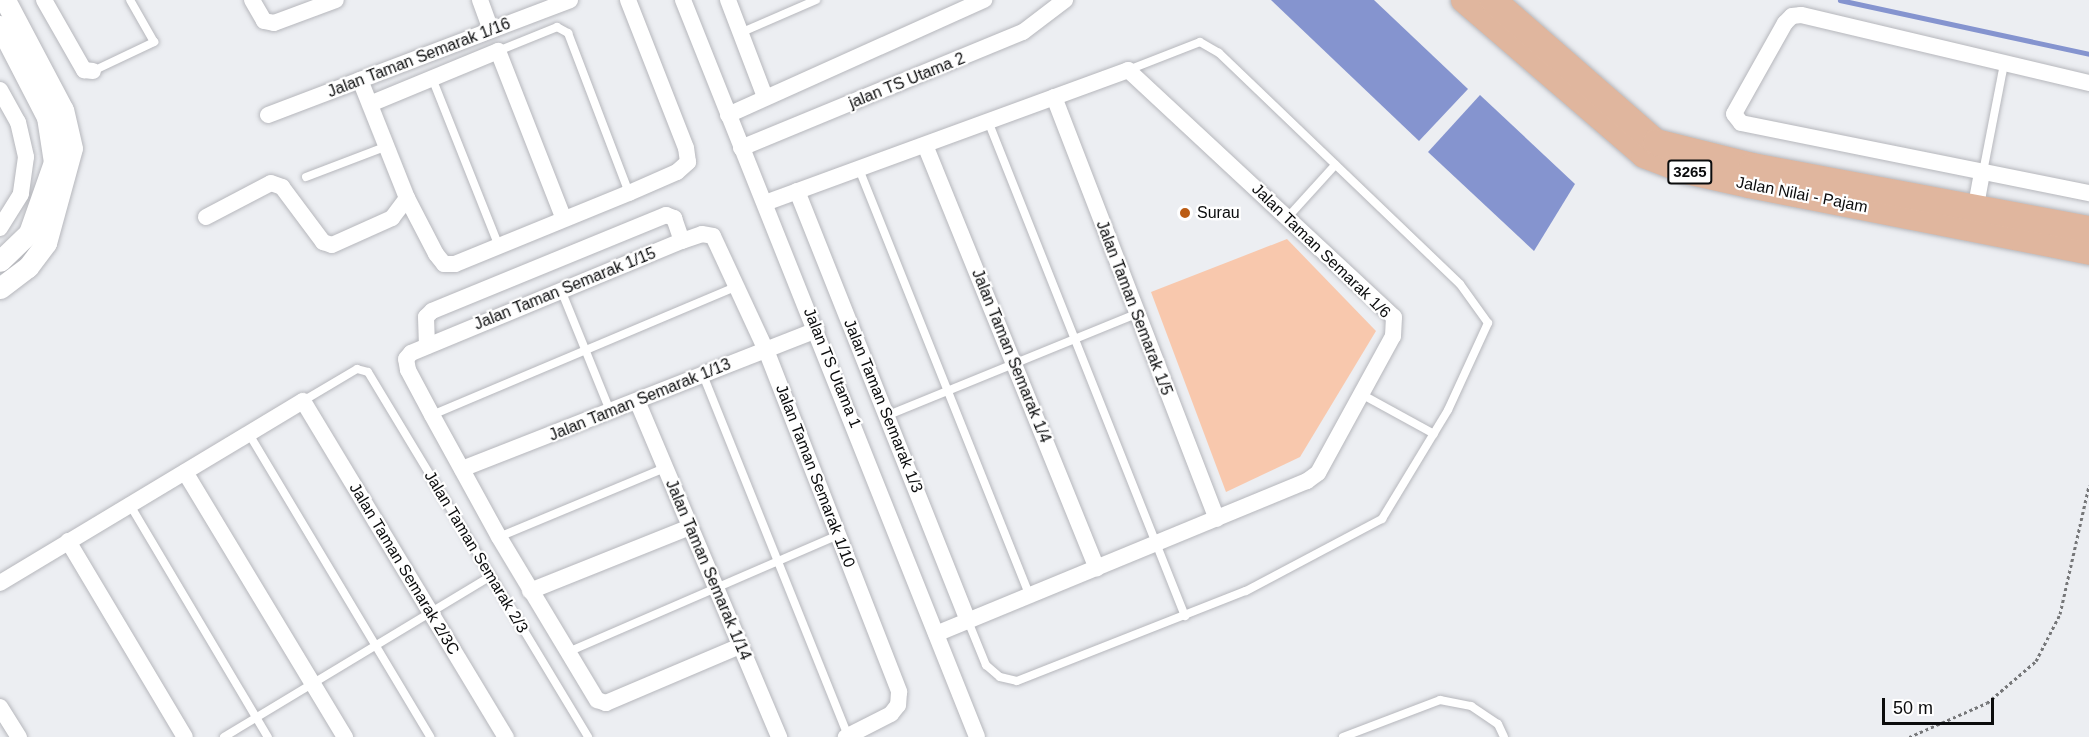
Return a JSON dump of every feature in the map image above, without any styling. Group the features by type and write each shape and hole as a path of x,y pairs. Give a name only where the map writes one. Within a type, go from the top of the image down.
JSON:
{"main road":[{"name":"Jalan Nilai - Pajam","path":"1464,0 1644,155 1696,174 1973,219 2089,230"},
{"name":"Jalan Nilai - Pajam","path":"1492,0 1656,142 1973,219 2089,252"}],"street":[{"path":"44,0 84,70 93,71"},
{"path":"252,0 264,21 274,23 336,0"},
{"path":"480,0 491,30"},
{"name":"Jalan Taman Semarak 1/16","path":"268,115 570,0"},
{"path":"360,80 407,198 444,264 466,260 677,172 688,162 686,148 628,0"},
{"name":"Jalan TS Utama 1","path":"683,0 741,148 817,330 977,737"},
{"path":"728,0 765,97"},
{"path":"728,115 984,0"},
{"name":"jalan TS Utama 2","path":"741,148 1014,36 1045,19 1065,0"},
{"path":"0,288 28,267 46,243 72,148 63,110 4,5"},
{"path":"2089,83 1792,16 1734,114 1740,123 2089,193"},
{"path":"0,26 47,117 54,162 29,233 0,261"},
{"path":"370,104 498,51 564,219"},
{"path":"765,203 1128,70"},
{"name":"Jalan Taman Semarak 1/6","path":"936,634 1308,481 1318,473 1393,336 1394,318 1128,70"},
{"path":"0,90 18,122 26,157 21,194 1,225"},
{"name":"Jalan Taman Semarak 1/5","path":"1054,97 1217,519"},
{"name":"Jalan Taman Semarak 1/4","path":"925,145 1097,568"},
{"path":"1973,219 1982,173"},
{"path":"206,217 271,183 282,187 312,232 332,245 392,218 407,198"},
{"name":"Jalan Taman Semarak 1/3","path":"797,191 968,621"},
{"path":"427,346 426,318 432,311 666,215 674,218 682,241"},
{"name":"Jalan Taman Semarak 1/15","path":"432,415 408,370 406,358 427,346 561,289 702,234 713,236 722,250"},
{"name":"Jalan Taman Semarak 1/10","path":"722,250 766,350 899,692 898,705 870,728 847,737"},
{"name":"Jalan Taman Semarak 1/13","path":"462,469 638,403 817,330"},
{"path":"0,583 303,401"},
{"name":"Jalan Taman Semarak 2/3C","path":"303,401 506,737"},
{"name":"Jalan Taman Semarak 1/14","path":"638,403 778,737"},
{"path":"432,415 530,591 601,704 740,646"},
{"path":"184,472 345,737"},
{"path":"530,591 690,527"},
{"path":"68,541 185,737"},
{"path":"0,707 19,737"}],"lane":[{"path":"93,71 154,42 130,0"},
{"path":"740,33 816,0"},
{"path":"498,51 558,27 568,33 629,193"},
{"path":"968,621 986,666 1000,677 1017,681 1246,591 1382,519 1434,434 1488,323 1460,284 1219,53 1200,42 1128,70"},
{"path":"1982,173 2004,64"},
{"path":"432,78 500,246"},
{"path":"988,121 1185,616"},
{"path":"306,177 387,146"},
{"path":"1287,218 1335,165"},
{"path":"859,169 1030,596"},
{"path":"432,415 738,286"},
{"path":"561,289 611,413"},
{"path":"886,416 1015,366 1136,314"},
{"name":"Jalan Taman Semarak 2/3","path":"303,401 363,369 368,372 588,737"},
{"path":"703,375 847,737"},
{"path":"1361,394 1434,434"},
{"path":"249,434 430,737"},
{"path":"499,537 665,468"},
{"path":"129,505 268,737"},
{"path":"567,652 838,535"},
{"path":"224,737 491,576"},
{"path":"1344,737 1440,700 1471,706 1498,724 1504,737"}],"path":[{"path":"1909,737 1987,703 2036,661 2060,614 2089,486"}],"shaded area":[{"path":"1287,239 1376,331 1300,457 1226,492 1151,292"}],"water":[{"path":"1271,0 1374,0 1468,89 1419,141"},
{"path":"1480,95 1575,184 1534,251 1428,152"}],"waterway":[{"path":"1840,0 2089,54"}],"place":[{"name":"Surau","path":"1185,213"}]}
